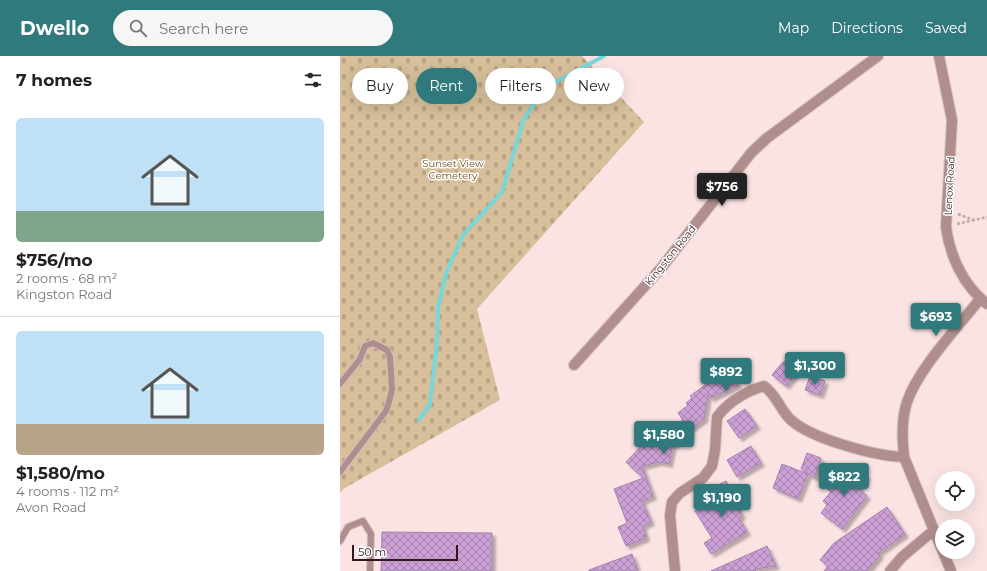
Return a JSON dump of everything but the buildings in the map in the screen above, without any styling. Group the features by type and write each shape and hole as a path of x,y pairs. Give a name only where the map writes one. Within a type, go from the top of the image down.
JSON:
{"street":[{"name":"Kingston Road","path":"574,365 662,267 751,153 767,138 878,56"},
{"name":"Lenox Road","path":"939,56 952,120 946,227 948,243 961,274 983,302"},
{"path":"890,571 902,556 934,530 904,457 902,441 903,419 913,388 922,373 983,302"},
{"path":"675,571 670,515 672,502 680,493 703,478 712,466 715,450 715,428 717,417 720,412 731,402 758,388 764,386 771,391 786,416 798,427 842,444 877,454 904,457"},
{"path":"946,559 951,571"}],"lane":[{"path":"340,384 360,359 365,346 373,343 387,350 390,357 392,389 386,411 340,472"},
{"path":"340,541 348,527 363,521 371,534 370,571"}],"path":[{"path":"948,210 974,220"},
{"path":"946,227 987,217"}],"green space":[{"name":"Sunset View Cemetery","path":"340,56 582,56 593,68 564,68 564,104 624,104 624,101 644,122 477,309 500,400 343,489 340,493"}],"waterway":[{"path":"419,420 430,404 437,343 438,307 446,273 463,235 502,192 523,121 543,89 604,56"}]}
